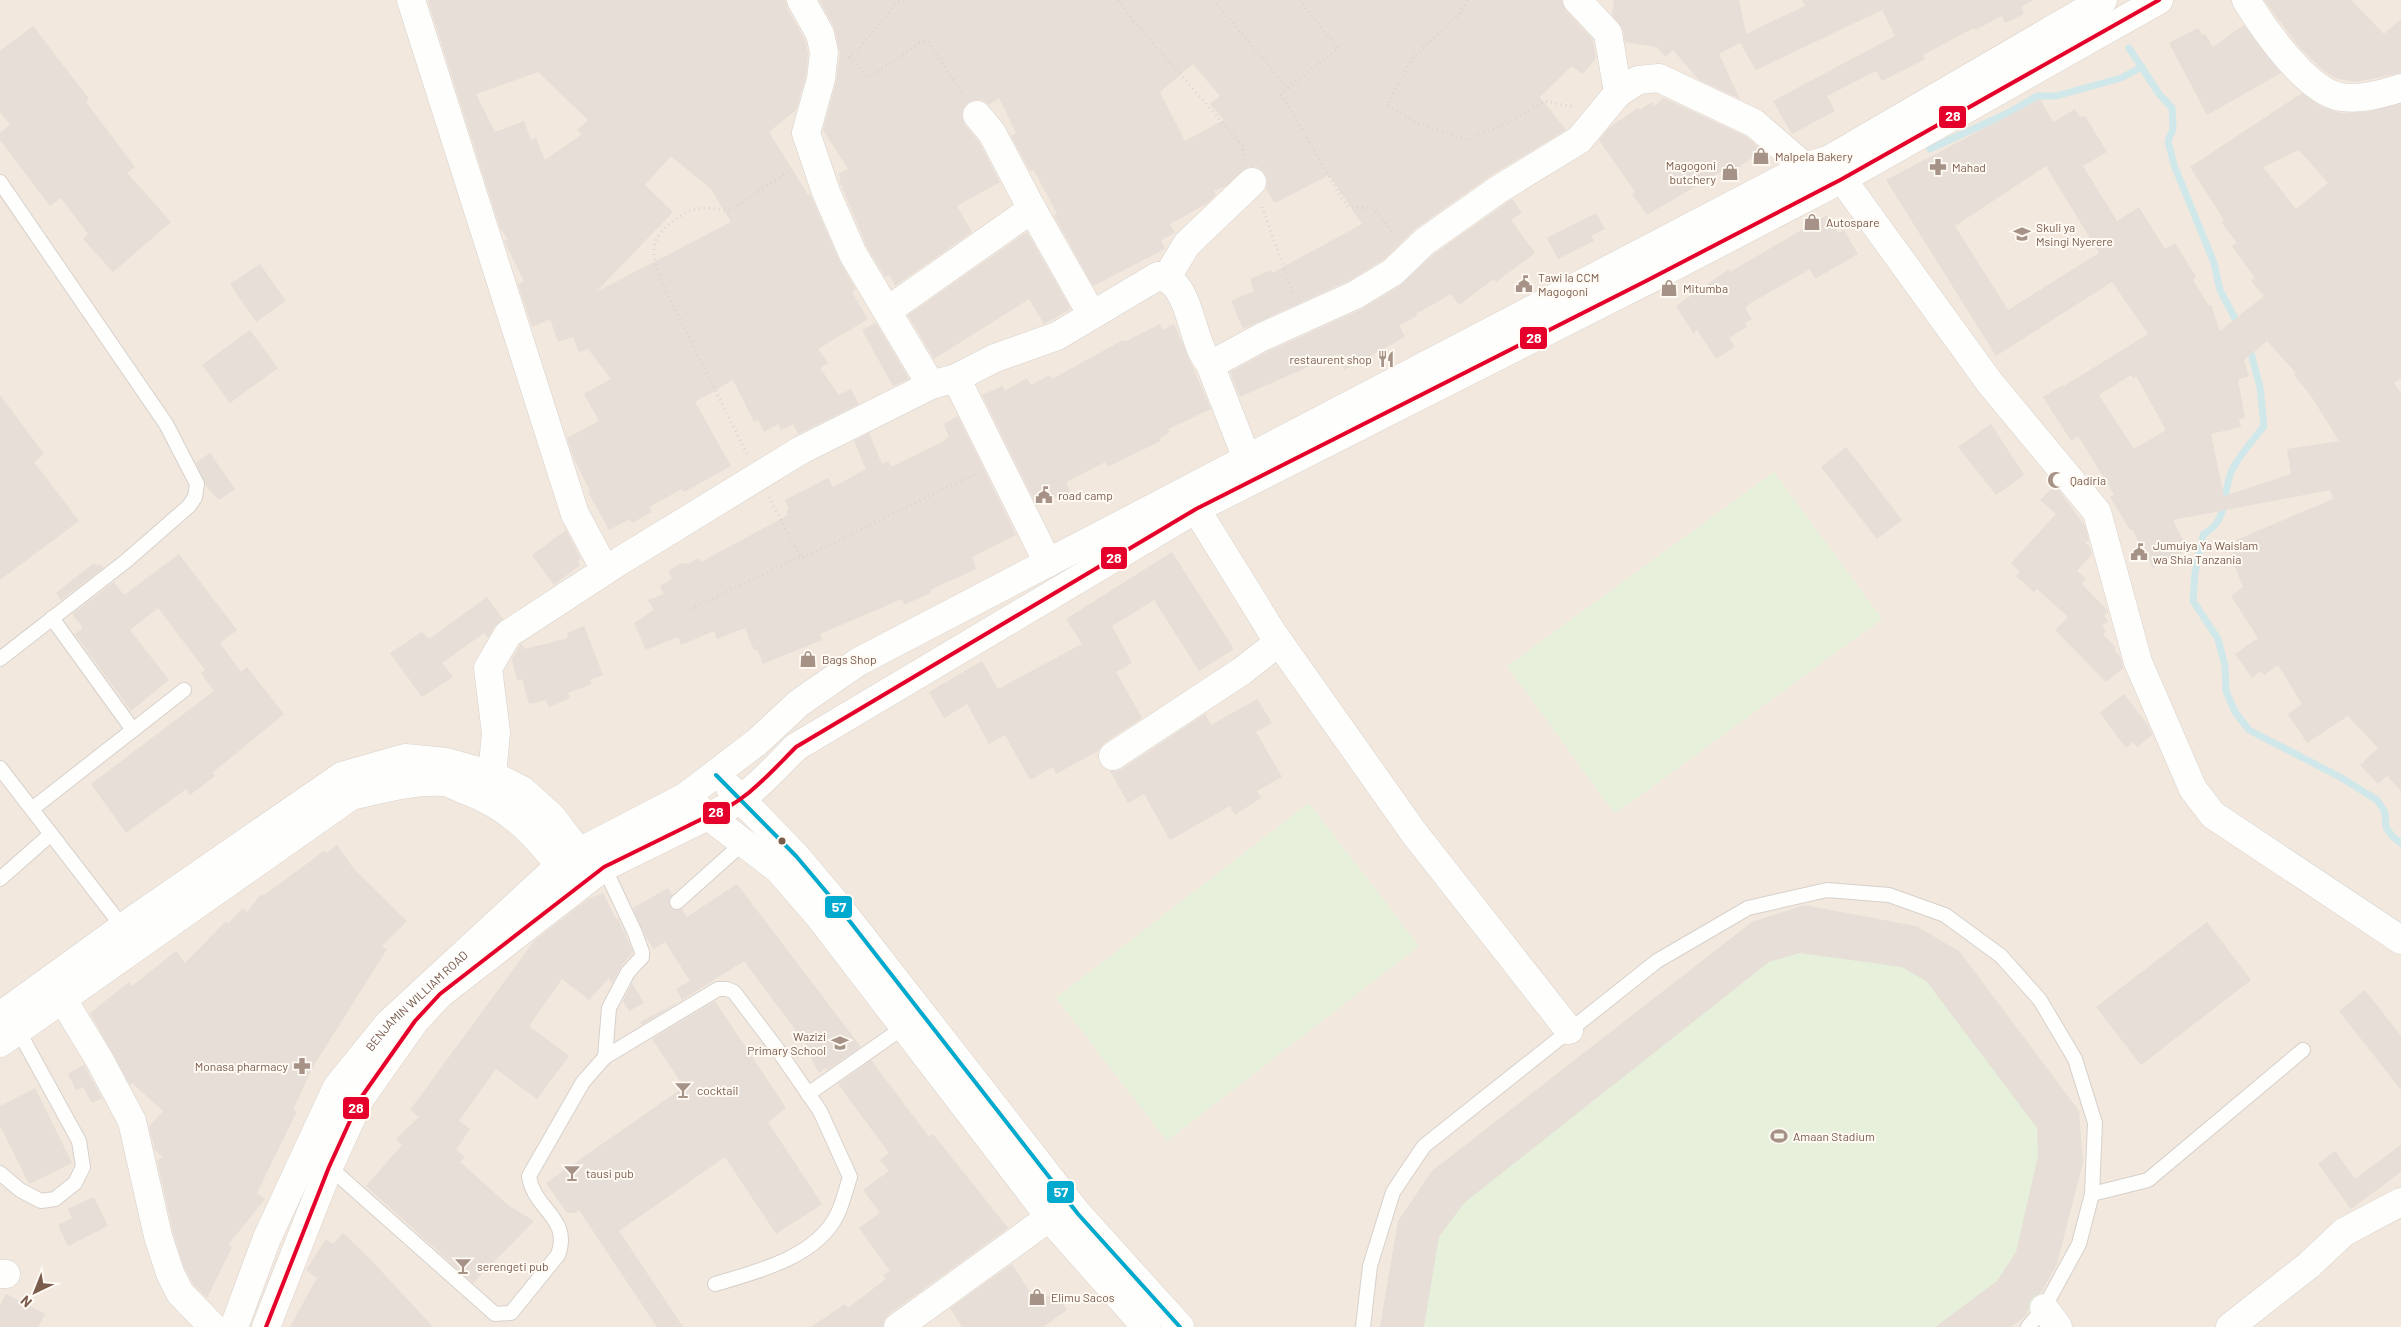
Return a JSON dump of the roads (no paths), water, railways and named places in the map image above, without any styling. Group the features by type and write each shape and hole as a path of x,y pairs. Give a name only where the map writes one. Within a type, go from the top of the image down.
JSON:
{"main road":[{"path":"411,0 575,514 606,570"},
{"path":"801,0 820,34 824,52 821,80 806,133 853,254 930,385"},
{"path":"1577,0 1584,5 1608,33"},
{"path":"1607,0 1609,103"},
{"path":"1825,169 2103,0"},
{"path":"1825,169 2159,0"},
{"path":"2246,0 2265,31 2301,71 2320,86 2340,97 2373,97 2401,88"},
{"path":"1209,362 1216,362 1262,337 1303,320 1354,295 1393,272 1424,242 1499,189 1579,140 1609,103 1638,80 1659,78 1754,123 1825,169 1990,383 2097,512 2138,662 2193,789 2213,815 2401,940"},
{"path":"977,115 992,133 1032,209 1092,315"},
{"name":"BENJAMIN WILLIAM ROAD","path":"234,1327 267,1238 337,1087 388,1024 569,859 685,797 757,742 799,703 858,662 1247,459 1825,169"},
{"name":"BENJAMIN WILLIAM ROAD","path":"266,1327 329,1167 360,1099 415,1021 440,994 592,876 742,800 796,748 1196,509 1646,282 1825,169"},
{"path":"1168,277 1187,244 1252,182"},
{"path":"887,311 1032,209"},
{"path":"488,786 496,733 488,668 508,634 606,570 801,450 930,385 956,378 995,358 1057,336 1158,276 1168,277 1181,295 1204,357 1209,362 1247,459"},
{"path":"956,378 1000,462 1048,563"},
{"path":"1196,509 1279,642 1414,833 1569,1030"},
{"path":"1113,756 1242,671 1279,642"},
{"path":"6,1030 342,776 405,758 446,762 488,786 543,844 569,859 592,876"},
{"path":"716,775 796,856 834,901 1078,1214 1180,1327"},
{"path":"685,797 778,869 812,908 1050,1217 1146,1327"},
{"path":"57,990 132,1121 158,1236 170,1273 180,1293 213,1327"},
{"path":"2230,1327 2309,1265 2344,1232 2401,1202"},
{"path":"898,1327 1050,1217"}],"lane":[{"path":"0,182 166,424 197,484 195,497 189,506 126,561 0,659"},
{"path":"52,618 133,730"},
{"path":"32,810 184,690"},
{"path":"0,768 130,937"},
{"path":"0,879 51,834"},
{"path":"677,902 743,843"},
{"path":"592,876 638,932 642,952 642,957 628,972 608,1008 605,1057"},
{"path":"1364,1327 1370,1266 1393,1192 1424,1146 1657,961 1748,908 1827,890 1889,895 1945,914 2001,956 2040,1000 2075,1060 2095,1123 2092,1194 2079,1244 2043,1321"},
{"path":"308,1149 495,1314 511,1313 558,1255 562,1244 562,1232 530,1186 528,1176 583,1082 605,1057 718,989 727,989 734,992 820,1111 850,1177 837,1215 819,1238 778,1264 715,1284"},
{"path":"808,1094 904,1028"},
{"path":"0,1173 20,1190 41,1201 55,1199 74,1183 83,1167 79,1141 6,1030"},
{"path":"2092,1194 2148,1180 2304,1050"}],"waterway":[{"path":"2129,48 2159,94 2172,108 2173,129 2168,141 2174,165 2214,263 2220,290 2239,326"},
{"path":"1930,149 2010,112 2037,96 2056,96 2121,78 2142,67"},
{"path":"2249,346 2260,387 2264,426 2243,452 2232,470 2229,476 2222,513 2212,528 2203,535 2195,573 2193,601 2218,639 2225,666 2226,691 2235,712 2249,730 2340,777 2377,800 2385,812 2386,827 2392,836 2401,843"}],"place":[{"name":"Malpela Bakery","path":"1761,156"},
{"name":"Mahad","path":"1938,167"},
{"name":"Magogoni butchery","path":"1730,172"},
{"name":"Autospare","path":"1812,222"},
{"name":"Skuli ya Msingi Nyerere","path":"2022,234"},
{"name":"Tawi la CCM Magogoni","path":"1524,284"},
{"name":"Mitumba","path":"1669,288"},
{"name":"restaurent shop","path":"1386,359"},
{"name":"Qadiria","path":"2056,480"},
{"name":"road camp","path":"1044,495"},
{"name":"Jumuiya Ya Waislam wa Shia Tanzania","path":"2139,552"},
{"name":"Bags Shop","path":"808,659"},
{"name":"Wazizi Primary School","path":"840,1043"},
{"name":"Monasa pharmacy","path":"302,1066"},
{"name":"cocktail","path":"683,1090"},
{"name":"Amaan Stadium","path":"1779,1136"},
{"name":"tausi pub","path":"572,1173"},
{"name":"serengeti pub","path":"463,1266"},
{"name":"Elimu Sacos","path":"1037,1297"}]}
